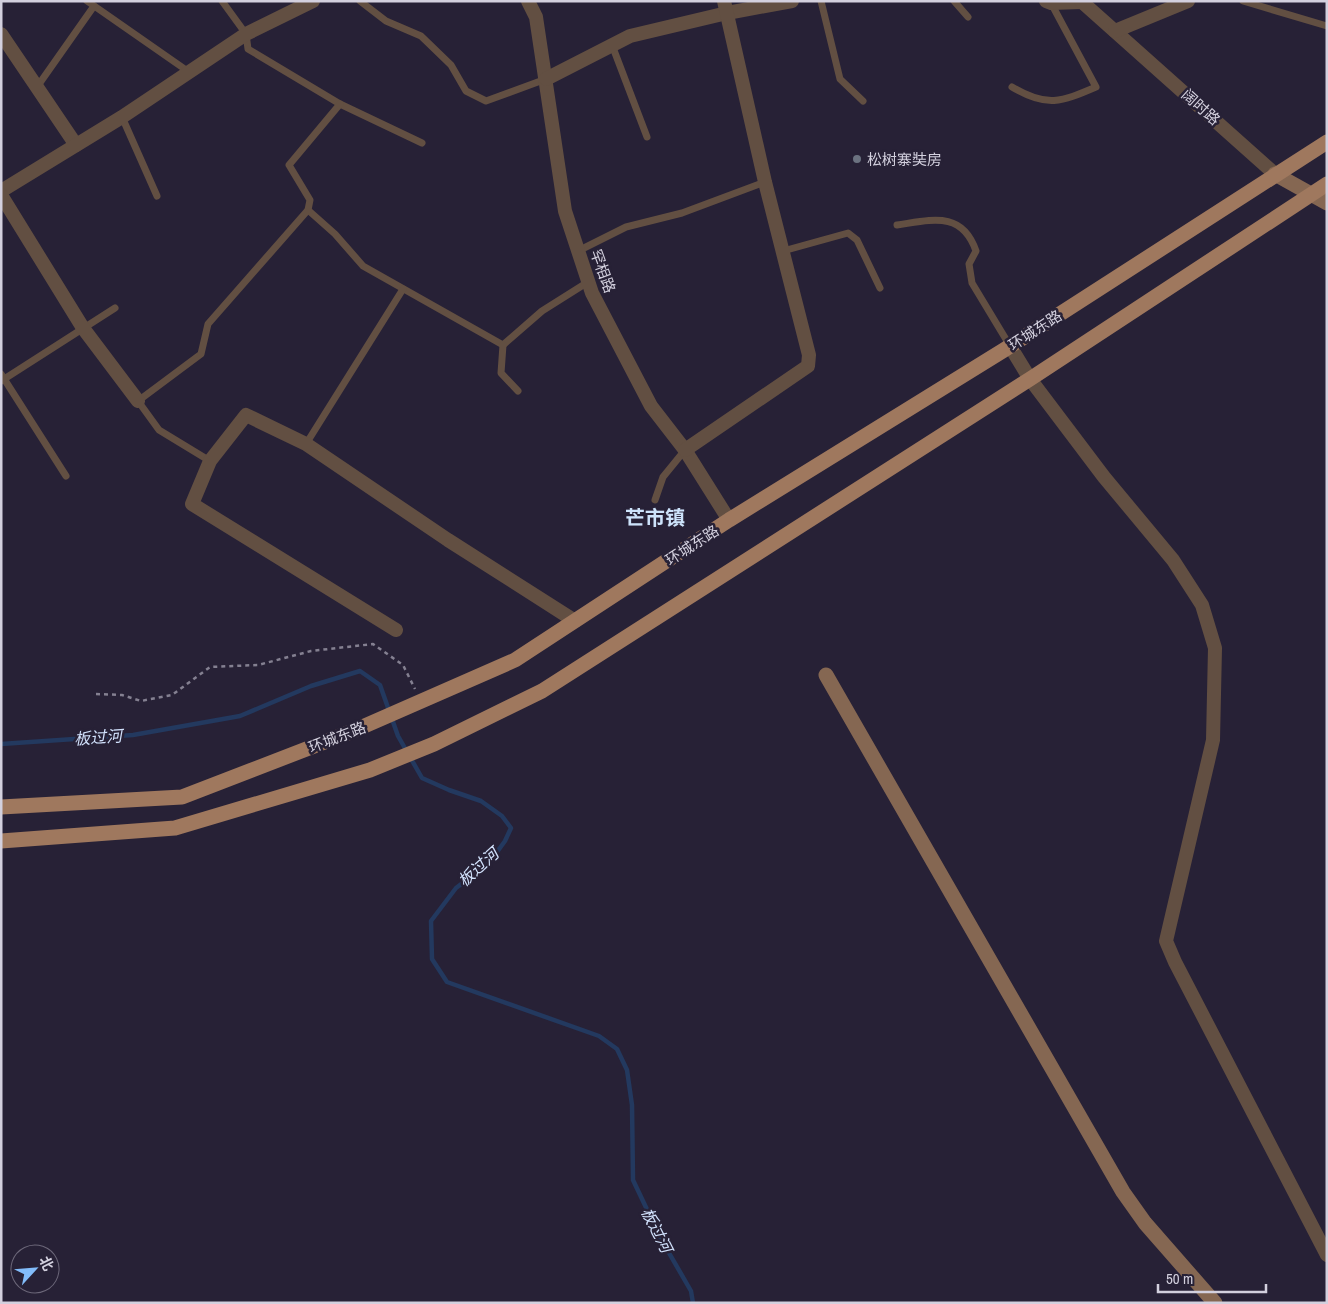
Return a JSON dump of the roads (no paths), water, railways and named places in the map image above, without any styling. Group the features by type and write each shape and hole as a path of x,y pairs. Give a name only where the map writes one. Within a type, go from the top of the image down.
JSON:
{"main road":[{"name":"环城东路","path":"1,807 182,797 419,704 515,660 730,520 1010,346 1327,142"},
{"path":"1,841 175,828 370,770 434,744 542,691 1030,379 1327,184"}],"street":[{"path":"1,191 122,117 246,34 313,1"},
{"name":"罕相路","path":"528,1 536,17 565,211 588,282 651,406 685,450 730,520"},
{"path":"546,78 630,36 725,7 792,1"},
{"path":"1115,31 1188,1"},
{"path":"1049,2 1082,2"},
{"name":"阔时路","path":"1082,2 1275,174 1312,193 1327,204"},
{"path":"685,450 808,366 809,355 765,182 725,7"},
{"path":"1,34 76,145"},
{"path":"1,195 83,328 138,402"},
{"path":"1010,346 1030,379 1104,477 1173,560 1202,605 1215,648 1213,740 1166,941 1175,962 1327,1255"},
{"path":"396,630 192,504 210,461 246,415 306,444 448,540 575,621"},
{"path":"826,675 1123,1192 1145,1223 1215,1303"}],"lane":[{"path":"87,1 190,72"},
{"path":"222,1 246,34 248,49 340,104 422,143"},
{"path":"360,1 386,21 420,36 451,65 466,91 486,101 546,78"},
{"path":"821,1 840,79 863,101"},
{"path":"954,1 968,17"},
{"path":"1243,1 1327,26"},
{"path":"1012,87 1030,98 1062,101 1096,87 1049,2"},
{"path":"37,87 94,6"},
{"path":"612,45 647,136"},
{"path":"210,461 159,430 138,402 201,354 208,324 308,210 310,200 289,165 340,104"},
{"path":"122,117 157,196"},
{"path":"578,251 626,227 682,213 765,182"},
{"path":"308,210 335,234 363,266 503,345"},
{"path":"897,225 935,219 954,222 971,237 976,251 970,264 972,283 1010,346"},
{"path":"783,252 848,233 857,240 880,288"},
{"path":"518,391 501,373 503,345 542,311 588,282"},
{"path":"306,444 403,289"},
{"path":"66,476 2,378 115,308"},
{"path":"655,500 663,477 685,450"}],"waterway":[{"name":"板过河","path":"1,744 133,735 240,716 311,686 360,671 380,685 398,736 422,778 481,801 502,816 511,828 505,841 489,863 456,888 431,921 432,959 447,982 599,1036 617,1049 627,1070 632,1105 633,1180 661,1239 691,1291 693,1303"}],"place":[{"name":"松树寨奘房","path":"857,159"}],"district":[{"name":"芒市镇","path":"655,517"}]}
